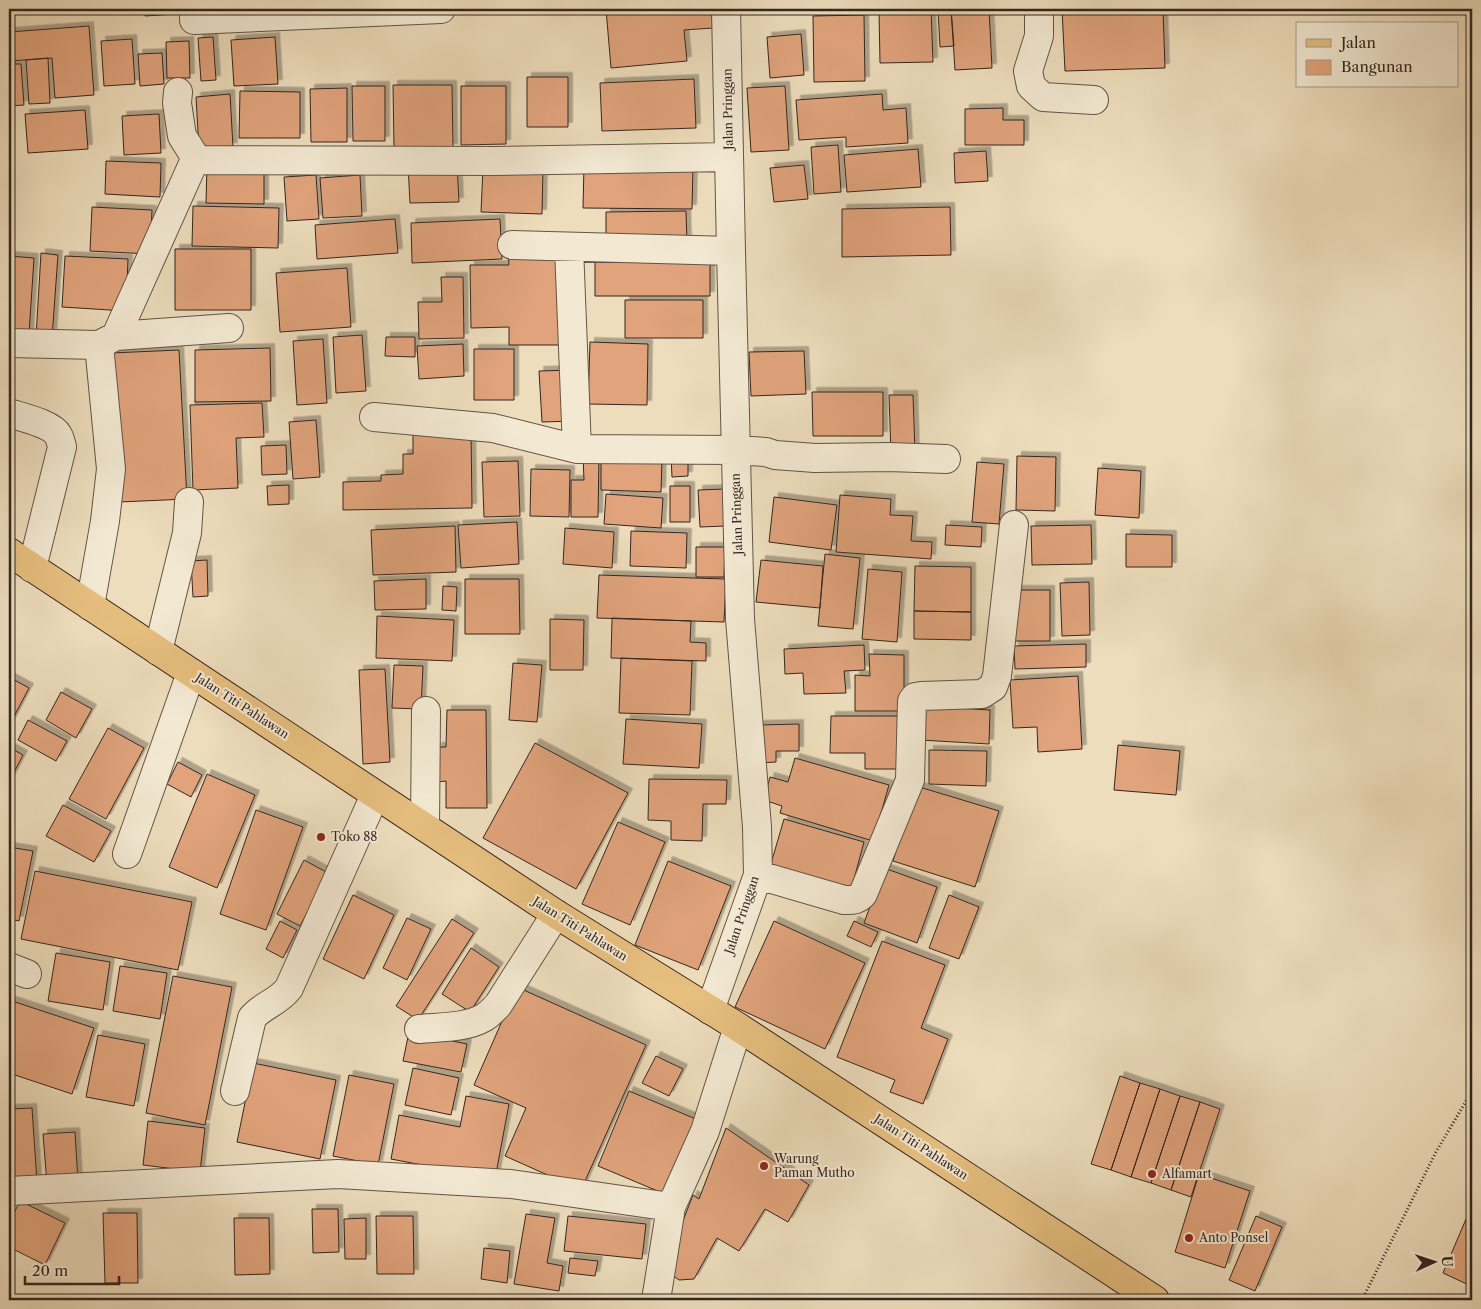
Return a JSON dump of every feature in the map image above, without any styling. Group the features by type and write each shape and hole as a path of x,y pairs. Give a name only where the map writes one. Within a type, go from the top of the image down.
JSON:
{"main road":[{"name":"Jalan Titi Pahlawan","path":"9,552 556,914 738,1027 1147,1299"}],"street":[{"path":"194,9 194,20 441,9"},
{"name":"Jalan Pringgan","path":"710,1010 758,875 757,827 740,619 726,9"},
{"path":"1039,9 1039,36 1028,71 1031,86 1043,98 1094,100"},
{"path":"178,92 177,103 182,136 197,160"},
{"path":"197,160 496,161 729,157"},
{"path":"90,606 105,521 111,469 108,340 192,166 197,160"},
{"path":"512,245 731,250"},
{"path":"569,246 577,449"},
{"path":"9,343 108,340 229,328"},
{"path":"9,413 54,430 58,434 62,447 32,568"},
{"path":"374,417 493,428 577,449 736,450 815,458 889,457 946,459"},
{"path":"158,651 187,533 189,502"},
{"path":"758,875 844,900 854,900 860,898 863,894 910,780 912,701 915,697 921,696 982,694 993,688 997,676 1014,525"},
{"path":"127,854 191,673"},
{"path":"425,828 426,711"},
{"path":"235,1091 252,1018 256,1012 282,997 289,988 375,795"},
{"path":"419,1029 467,1024 477,1022 485,1017 498,1005 556,914"},
{"path":"656,1300 671,1207 704,1131 738,1027"},
{"path":"9,1191 338,1174 511,1184 671,1207"}],"path":[{"path":"1362,1300 1436,1152 1472,1091"}],"building":[{"path":"98,9 139,9 139,12 99,14"},
{"path":"145,9 174,9 175,14 145,16"},
{"path":"606,9 711,9 713,28 684,30 687,61 611,68"},
{"path":"886,9 931,9 933,62 880,63 879,11 886,11"},
{"path":"938,9 951,9 954,46 940,47"},
{"path":"951,9 989,9 992,68 955,70"},
{"path":"1062,9 1163,9 1165,68 1065,71"},
{"path":"864,15 865,81 814,82 813,16"},
{"path":"89,26 94,95 55,98 52,58 9,61 9,32"},
{"path":"801,34 804,75 770,78 767,37"},
{"path":"213,37 216,80 201,81 198,38"},
{"path":"275,37 278,84 234,86 231,40"},
{"path":"132,39 135,84 104,86 101,41"},
{"path":"189,41 190,78 167,78 166,42"},
{"path":"162,53 164,84 140,86 138,54"},
{"path":"48,58 50,103 29,104 26,60"},
{"path":"9,64 21,64 24,105 9,106"},
{"path":"527,77 568,77 568,127 527,127"},
{"path":"694,79 696,128 602,131 600,83"},
{"path":"393,85 452,85 453,148 394,149"},
{"path":"352,86 385,86 385,141 353,141"},
{"path":"461,86 506,86 506,144 461,145"},
{"path":"785,86 789,150 751,152 747,88"},
{"path":"347,88 347,142 311,142 310,89"},
{"path":"240,91 300,92 300,138 239,138"},
{"path":"230,94 233,147 199,149 196,97"},
{"path":"882,94 883,110 906,108 908,143 846,147 846,137 799,140 796,100"},
{"path":"1003,108 1003,120 1024,120 1024,145 965,145 965,109"},
{"path":"85,110 88,149 28,153 25,114"},
{"path":"159,114 161,153 124,155 122,116"},
{"path":"838,145 841,192 814,194 811,147"},
{"path":"918,149 921,187 847,192 844,155"},
{"path":"986,151 988,181 955,183 954,153"},
{"path":"106,161 161,163 160,197 105,194"},
{"path":"457,164 459,202 410,203 408,165"},
{"path":"207,165 264,165 264,204 206,203"},
{"path":"584,165 693,166 692,209 583,208"},
{"path":"804,165 808,199 774,202 770,168"},
{"path":"483,167 543,169 542,214 481,212"},
{"path":"316,175 319,219 287,221 284,177"},
{"path":"360,175 362,216 323,218 320,178"},
{"path":"193,206 279,208 278,248 192,246"},
{"path":"92,207 152,210 150,254 90,251"},
{"path":"950,207 951,255 842,257 842,209"},
{"path":"686,211 687,244 606,245 606,212"},
{"path":"395,219 398,253 317,259 315,225"},
{"path":"500,219 502,259 412,263 411,223"},
{"path":"175,249 251,249 251,310 175,310"},
{"path":"508,251 564,251 565,345 509,345 509,327 471,328 470,265 509,265"},
{"path":"41,253 58,255 52,338 36,337"},
{"path":"710,255 710,296 595,296 595,256"},
{"path":"9,256 34,258 29,334 9,333"},
{"path":"65,256 128,259 126,311 62,307"},
{"path":"347,268 351,327 280,332 276,273"},
{"path":"441,277 463,277 464,338 419,339 418,302 442,302"},
{"path":"625,300 703,300 703,338 625,338"},
{"path":"362,335 366,391 336,393 333,337"},
{"path":"386,337 415,337 415,357 385,356"},
{"path":"323,339 327,403 297,405 293,341"},
{"path":"590,342 648,344 647,405 588,404"},
{"path":"463,344 464,376 419,379 417,346"},
{"path":"270,348 271,401 195,402 195,350"},
{"path":"474,349 514,349 514,400 474,400"},
{"path":"179,350 187,499 119,502 111,353"},
{"path":"804,351 806,394 751,396 749,352"},
{"path":"573,370 575,421 542,422 539,371"},
{"path":"812,392 883,392 883,436 813,436"},
{"path":"889,395 913,395 915,453 891,454"},
{"path":"262,403 264,437 236,438 238,488 193,490 190,405"},
{"path":"316,420 320,477 293,479 289,422"},
{"path":"471,430 472,508 343,510 343,482 381,481 381,475 403,474 403,454 413,454 413,431"},
{"path":"286,445 287,474 262,475 261,446"},
{"path":"583,456 599,456 598,517 571,517 571,480 584,480"},
{"path":"1017,456 1056,457 1055,511 1016,510"},
{"path":"601,457 662,459 661,492 601,490"},
{"path":"671,457 688,457 688,476 672,477"},
{"path":"518,461 520,516 484,517 482,462"},
{"path":"977,462 1004,464 999,524 972,522"},
{"path":"1098,468 1141,471 1139,518 1095,515"},
{"path":"531,469 570,470 569,517 530,516"},
{"path":"289,485 289,504 268,505 267,486"},
{"path":"670,486 690,486 690,522 670,522"},
{"path":"725,489 726,526 700,527 698,490"},
{"path":"606,494 663,498 661,528 604,524"},
{"path":"840,495 891,499 890,515 913,516 911,541 932,542 931,559 836,552"},
{"path":"774,497 837,505 831,550 769,542"},
{"path":"517,522 519,564 461,568 458,525"},
{"path":"946,525 982,527 981,547 945,545"},
{"path":"1091,525 1092,564 1032,565 1031,526"},
{"path":"455,526 456,572 373,575 371,530"},
{"path":"565,528 614,532 612,568 563,564"},
{"path":"631,531 687,533 686,568 630,566"},
{"path":"1126,534 1172,535 1172,567 1126,567"},
{"path":"696,547 725,547 724,577 696,577"},
{"path":"825,554 860,558 853,629 818,626"},
{"path":"207,560 208,596 193,597 191,561"},
{"path":"761,560 823,566 820,608 756,602"},
{"path":"915,566 971,567 971,612 914,611"},
{"path":"868,569 902,572 897,642 862,639"},
{"path":"599,575 726,579 724,622 597,618"},
{"path":"426,579 426,609 375,610 374,581"},
{"path":"465,579 519,579 520,634 465,634"},
{"path":"1089,582 1090,635 1062,636 1060,583"},
{"path":"443,586 457,587 456,611 442,610"},
{"path":"1010,590 1050,590 1050,641 1010,641"},
{"path":"914,611 971,612 971,640 914,639"},
{"path":"377,616 454,620 452,661 376,658"},
{"path":"612,618 691,621 690,642 706,643 706,661 611,658"},
{"path":"550,619 584,620 583,670 550,670"},
{"path":"1086,644 1086,667 1015,669 1014,646"},
{"path":"864,645 865,670 844,671 846,693 804,694 803,673 785,674 784,649"},
{"path":"869,654 904,655 904,711 855,711 855,675 870,676"},
{"path":"621,658 692,661 690,715 619,713"},
{"path":"513,663 542,665 537,722 509,720"},
{"path":"394,665 423,666 421,709 392,708"},
{"path":"385,669 390,762 363,764 359,670"},
{"path":"1078,676 1082,749 1038,752 1037,727 1013,728 1010,680"},
{"path":"9,677 29,688 9,726"},
{"path":"61,692 92,709 76,738 46,720"},
{"path":"922,706 990,710 989,744 920,740"},
{"path":"447,710 486,710 487,808 446,808 446,781 437,782 437,747 446,747"},
{"path":"831,716 902,716 901,769 865,769 865,753 830,753"},
{"path":"626,719 702,724 699,768 623,764"},
{"path":"28,720 67,741 56,761 18,740"},
{"path":"799,724 799,751 776,751 776,762 760,763 759,725"},
{"path":"108,728 144,748 106,819 69,799"},
{"path":"535,743 628,793 576,889 483,838"},
{"path":"1118,745 1180,751 1176,795 1114,790"},
{"path":"9,747 23,755 9,782"},
{"path":"929,750 987,751 986,786 929,784"},
{"path":"795,758 889,785 873,841 780,813 782,806 764,800 770,777 788,782"},
{"path":"178,762 202,775 191,797 167,784"},
{"path":"207,774 255,795 217,888 169,867"},
{"path":"649,779 727,780 726,804 703,804 702,841 671,840 671,821 648,820"},
{"path":"916,786 999,811 975,887 893,861"},
{"path":"63,805 111,831 94,862 46,836"},
{"path":"256,810 303,827 266,930 220,914"},
{"path":"784,819 864,842 851,890 770,867"},
{"path":"618,822 665,842 630,925 582,904"},
{"path":"9,847 33,851 19,921 9,919"},
{"path":"304,860 328,873 300,926 277,914"},
{"path":"668,861 731,886 698,970 635,945"},
{"path":"884,868 937,887 917,943 864,923"},
{"path":"35,871 192,902 178,970 21,939"},
{"path":"353,895 394,915 364,979 323,959"},
{"path":"949,895 979,907 959,959 929,948"},
{"path":"407,918 431,929 407,980 383,968"},
{"path":"452,919 474,933 418,1020 396,1006"},
{"path":"280,921 297,930 283,958 266,949"},
{"path":"774,921 865,963 825,1049 735,1007"},
{"path":"854,921 878,932 871,947 847,936"},
{"path":"882,941 945,965 921,1028 948,1039 923,1104 890,1092 895,1080 837,1057"},
{"path":"471,948 499,967 470,1012 442,994"},
{"path":"56,953 110,962 103,1010 48,1001"},
{"path":"120,966 167,973 160,1019 113,1011"},
{"path":"173,976 232,987 205,1125 146,1113"},
{"path":"517,987 646,1045 581,1190 505,1156 526,1108 474,1085"},
{"path":"9,1000 94,1028 72,1094 9,1073"},
{"path":"409,1032 467,1044 461,1072 403,1061"},
{"path":"98,1035 145,1044 134,1106 86,1097"},
{"path":"656,1056 683,1069 669,1096 642,1083"},
{"path":"253,1063 336,1080 320,1159 237,1142"},
{"path":"413,1068 459,1078 451,1115 405,1105"},
{"path":"349,1075 394,1084 378,1165 333,1156"},
{"path":"1120,1076 1140,1083 1111,1170 1091,1164"},
{"path":"1140,1083 1160,1089 1131,1177 1111,1170"},
{"path":"1160,1089 1180,1096 1151,1183 1131,1177"},
{"path":"629,1091 703,1122 672,1197 598,1166"},
{"path":"466,1096 509,1104 495,1179 391,1159 399,1115 460,1127"},
{"path":"1180,1096 1200,1102 1171,1190 1151,1183"},
{"path":"1200,1102 1220,1109 1191,1197 1171,1190"},
{"path":"32,1108 37,1182 9,1184 9,1109"},
{"path":"148,1121 205,1128 200,1172 143,1165"},
{"path":"726,1128 809,1185 788,1222 765,1209 739,1251 717,1238 694,1279 679,1280 668,1272 678,1252 672,1249 693,1195 699,1199"},
{"path":"75,1132 78,1182 47,1184 43,1134"},
{"path":"1199,1174 1250,1191 1225,1268 1175,1252"},
{"path":"20,1201 65,1223 45,1265 9,1247 9,1223"},
{"path":"1472,1205 1472,1283 1471,1286 1443,1273"},
{"path":"312,1209 338,1209 339,1252 313,1253"},
{"path":"103,1213 137,1213 138,1283 105,1283"},
{"path":"526,1214 555,1218 547,1263 563,1266 559,1291 514,1284"},
{"path":"376,1216 413,1216 414,1274 377,1274"},
{"path":"568,1216 646,1224 642,1259 564,1251"},
{"path":"1256,1216 1282,1227 1255,1291 1229,1280"},
{"path":"234,1218 269,1218 270,1274 235,1275"},
{"path":"366,1218 366,1259 345,1259 344,1219"},
{"path":"484,1248 510,1251 507,1283 481,1279"},
{"path":"570,1258 598,1261 595,1276 568,1273"}],"place":[{"name":"Toko 88","path":"321,837"},
{"name":"Warung Paman Mutho","path":"764,1166"},
{"name":"Alfamart","path":"1152,1174"},
{"name":"Anto Ponsel","path":"1189,1238"}]}
